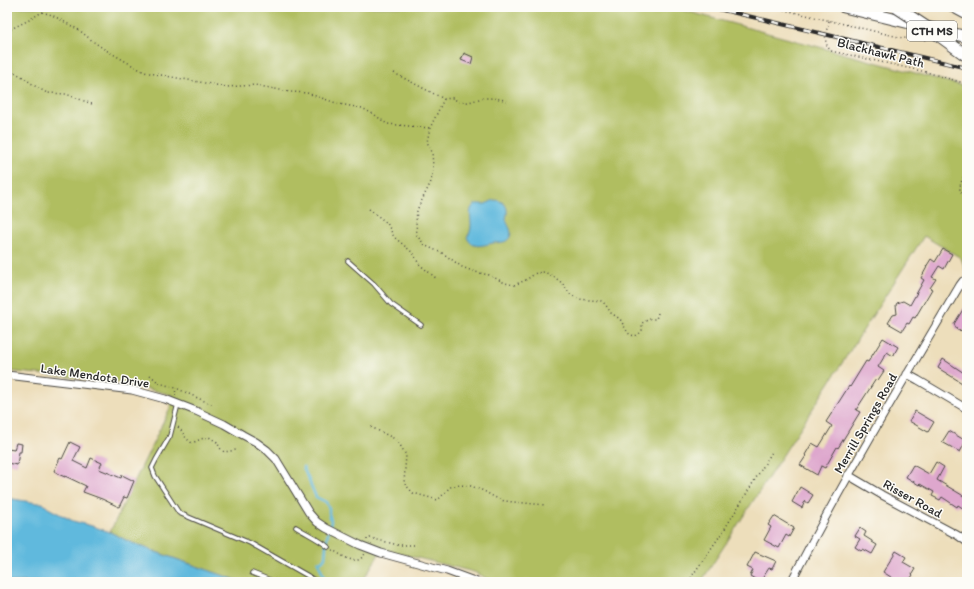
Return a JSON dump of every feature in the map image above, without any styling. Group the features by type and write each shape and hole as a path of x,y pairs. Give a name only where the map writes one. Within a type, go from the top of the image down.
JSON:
{"main road":[{"path":"844,7 967,37"},
{"name":"CTH MS","path":"896,7 967,56"},
{"path":"954,7 967,14"}],"street":[{"name":"Merrill Springs Road","path":"791,582 848,475 960,285 966,280"},
{"path":"907,374 967,409"},
{"name":"Lake Mendota Drive","path":"7,375 132,390 178,404 224,424 256,442 276,459 310,513 317,522 326,528 360,545 381,553 446,571 477,582"},
{"name":"Risser Road","path":"848,475 967,542"}],"lane":[{"path":"348,261 374,284 391,304 421,325"},
{"path":"178,404 170,436 152,468 155,476 179,513 250,542 308,576 315,582"},
{"path":"296,526 328,547"},
{"path":"252,573 275,582"},
{"path":"964,582 967,575"}],"path":[{"name":"Blackhawk Path","path":"772,7 829,21 825,41 827,46 832,51 926,72 967,84"},
{"path":"7,31 42,12 52,15 79,30 104,49 144,72 227,87 255,85 290,92 307,92 339,104 362,108 387,124 430,128"},
{"path":"829,21 903,38 933,41"},
{"path":"7,71 14,72 24,77 47,93 66,94 92,104"},
{"path":"394,73 444,99 452,98 458,102 467,102 485,98 500,98 509,101"},
{"path":"444,99 430,128 426,142 432,152 433,167 431,182 417,210 417,236 426,246 444,254 462,267 489,275 505,283 514,285 526,280 536,273 544,272 553,276 562,283 570,294 578,299 601,301 620,319 628,333 631,335 635,336 639,334 642,330 642,324 649,319 656,319 658,313"},
{"path":"967,170 960,188 960,193 967,198"},
{"path":"370,209 386,223 394,237 413,253 420,264 437,279"},
{"path":"150,375 159,383 176,388 213,405"},
{"path":"174,422 181,430 186,440 192,443 209,437 217,442 224,452 236,450"},
{"path":"371,427 397,440 406,455 404,484 413,494 438,500 450,487 460,485 471,486 484,490 494,497 504,501 545,505"},
{"path":"690,582 692,576 724,530 772,452"}],"green space":[{"path":"7,7 671,7 967,87 967,274 961,258 924,236 701,582 494,582 474,572 382,549 362,582 242,582 156,552 110,532 170,408 172,395 121,382 7,371"}],"water":[{"path":"494,200 502,202 507,208 506,219 511,234 510,237 506,241 502,242 478,246 472,244 467,237 471,229 471,209 476,204 485,204"},
{"path":"7,498 43,503 48,508 73,521 110,532 156,552 242,582 7,582"}],"building":[{"path":"464,53 473,57 471,64 461,60"},
{"path":"943,249 952,254 944,269 939,266 932,277 936,279 930,288 932,289 915,318 913,317 909,324 907,323 902,331 888,323 893,315 897,314 897,303 903,301 910,305 924,280 921,278 926,267 931,259 935,262"},
{"path":"967,303 967,327 965,331 957,330 954,324"},
{"path":"883,338 898,347 893,356 887,352 878,367 884,371 878,380 876,379 856,410 860,412 838,448 837,447 825,468 821,466 817,475 800,465 812,443 819,447 832,426 826,422"},
{"path":"943,359 967,375 967,386 938,368"},
{"path":"915,411 934,422 928,432 909,421"},
{"path":"949,431 966,441 960,452 942,442"},
{"path":"70,442 80,447 73,461 87,468 91,458 102,463 99,469 121,478 122,475 134,481 127,498 124,497 119,507 83,492 86,486 54,471 60,458 62,459"},
{"path":"16,443 22,444 17,465 7,463 8,449 14,450"},
{"path":"936,462 944,467 937,480 967,498 967,511 958,505 957,507 942,497 940,500 932,496 934,492 906,477 913,465 929,474"},
{"path":"800,487 813,495 808,503 805,501 802,508 792,502"},
{"path":"774,516 794,528 789,537 786,535 779,548 764,540 771,527 768,525"},
{"path":"860,528 866,532 864,536 877,545 872,554 863,549 861,551 855,547 860,539 855,536"},
{"path":"896,551 906,557 903,562 915,569 908,582 892,582 894,579 883,572"},
{"path":"755,552 776,561 772,569 769,568 760,582 750,576 753,570 747,567"}],"waterway":[{"path":"303,467 316,497 326,502 329,508 331,521 327,537 325,557 322,561 318,562 324,577 324,582"}],"railway":[{"path":"710,7 967,68"}]}
